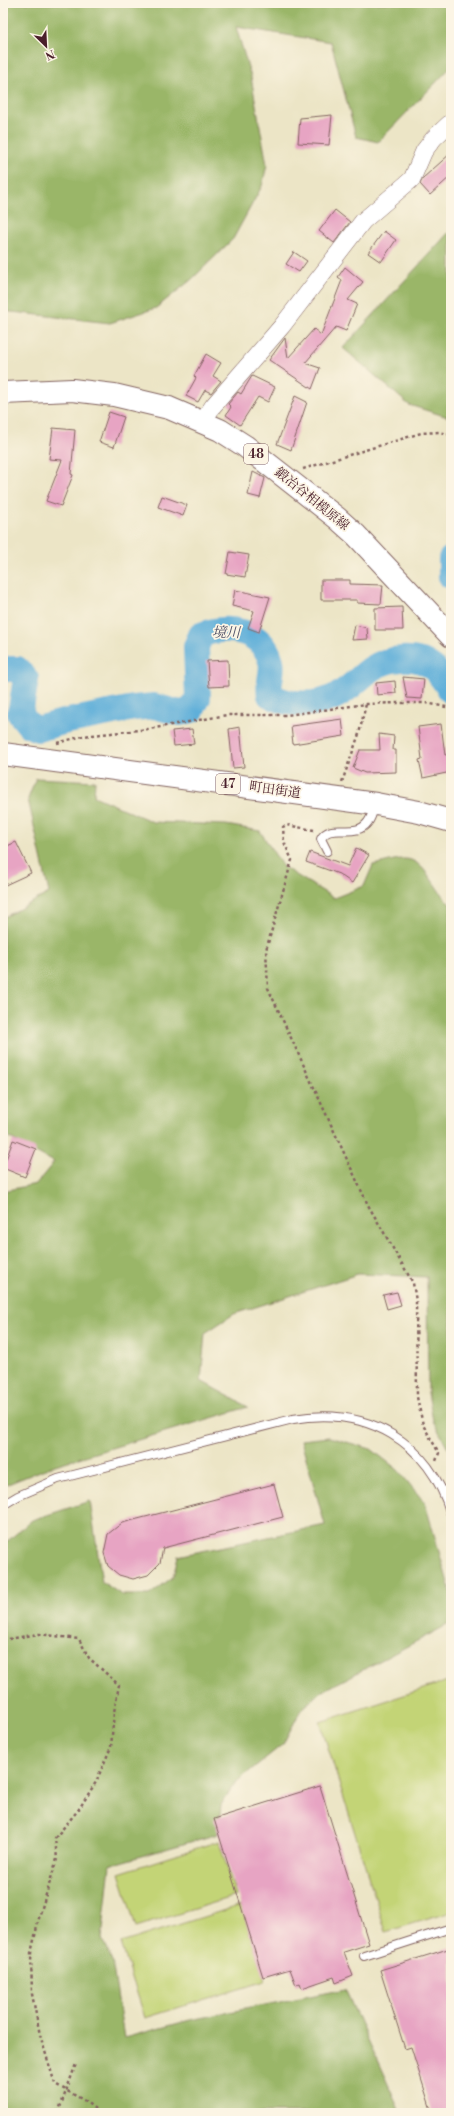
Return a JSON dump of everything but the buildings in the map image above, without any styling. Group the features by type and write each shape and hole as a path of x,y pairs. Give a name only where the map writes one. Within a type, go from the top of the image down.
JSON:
{"main road":[{"name":"鍛冶谷相模原線","path":"3,393 72,390 100,392 169,408 203,421 245,446 356,535 451,636"},
{"name":"町田街道","path":"3,754 376,804 419,812 451,821"}],"street":[{"path":"203,421 213,406 282,326 363,221 412,179 427,147 449,124"}],"lane":[{"path":"328,851 321,839 327,832 332,830 352,831 362,827 369,821 376,804"},
{"path":"3,1505 38,1487 70,1476 311,1416 343,1416 385,1430 411,1448 432,1472 446,1499 451,1514"},
{"path":"364,1956 451,1928"}],"path":[{"path":"285,477 295,472 421,433 440,432 451,435"},
{"path":"51,745 83,736 148,729 228,715 287,715 366,704 426,703 451,708"},
{"path":"337,799 359,734 366,704"},
{"path":"327,832 286,825 283,827 284,842 292,860 266,950 268,988 368,1205 413,1283 416,1300 417,1397 423,1425 439,1453 432,1472"},
{"path":"3,1640 39,1634 79,1639 89,1658 119,1685 114,1712 111,1747 96,1782 79,1809 55,1838 57,1859 40,1914 31,1953 32,1994 40,2035 55,2084 85,2101 100,2113"},
{"path":"58,2113 76,2064"}],"green space":[{"path":"3,3 451,3 451,67 378,142 356,137 331,42 236,27 251,77 267,165 262,186 233,239 191,280 156,308 110,323 3,311"},
{"path":"451,230 451,418 409,405 343,348"},
{"path":"36,778 95,781 94,796 153,822 226,825 260,831 283,867 334,898 364,886 373,865 396,860 411,860 424,870 440,893 451,905 451,1453 433,1421 428,1393 427,1277 358,1274 234,1314 205,1333 201,1381 248,1407 55,1465 3,1486 3,1191 36,1184 54,1162 3,1134 3,918 49,893 28,799"},
{"path":"329,1437 371,1449 398,1470 425,1503 451,1593 451,1623 321,1692 301,1710 283,1744 235,1783 221,1805 218,1834 110,1865 102,1939 112,1961 124,2038 190,2020 345,1989 401,2113 3,2113 3,1545 32,1520 90,1501 102,1582 122,1595 149,1595 173,1577 178,1556 325,1525 301,1440"},
{"path":"451,1680 451,1912 386,1932 320,1722"},
{"path":"219,1841 236,1896 136,1927 119,1873"},
{"path":"241,1905 265,1981 145,2018 121,1943"}],"waterway":[{"name":"境川","path":"451,559 451,576"},
{"name":"境川","path":"3,669 17,669 26,679 20,714 29,725 38,729 63,722 134,708 154,706 180,713 192,710 198,698 196,647 201,635 222,630 243,632 260,642 267,651 272,665 269,687 270,695 277,699 302,704 327,700 344,691 378,665 385,662 402,659 418,660 432,667 440,675 451,691"}]}
